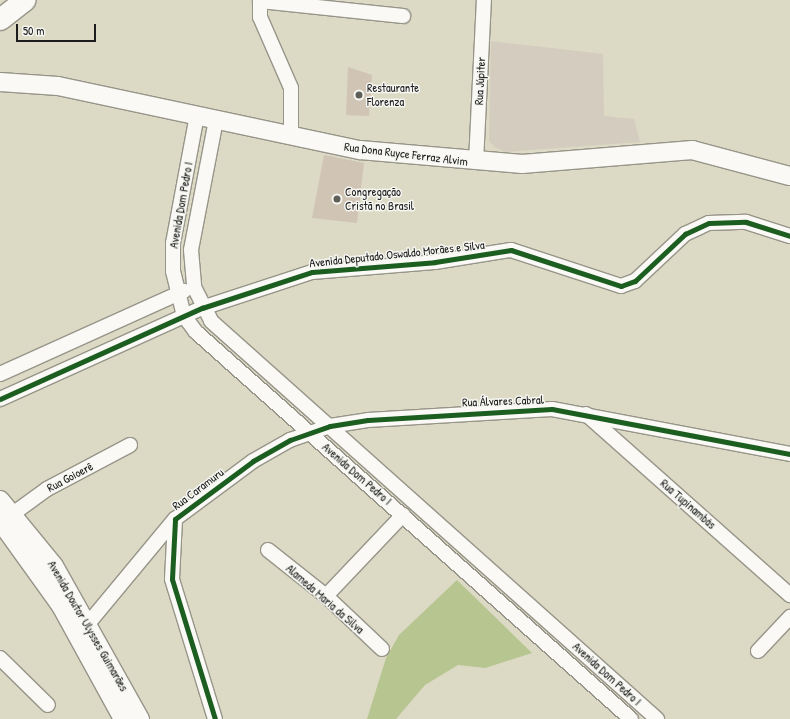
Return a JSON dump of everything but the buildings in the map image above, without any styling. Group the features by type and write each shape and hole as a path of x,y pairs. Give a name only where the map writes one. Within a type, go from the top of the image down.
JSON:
{"main road":[{"name":"Rua Dona Ruyce Ferraz Alvim","path":"0,82 58,86 360,150 476,162 522,164 692,150 790,176"},
{"name":"Avenida Doutor Ulysses Guimarães","path":"0,500 7,517 27,554 61,606 123,719"},
{"name":"Avenida Doutor Ulysses Guimarães","path":"7,517 54,566 140,719"}],"street":[{"path":"291,136 291,88 260,17 260,0 403,16"},
{"name":"Rua Júpiter","path":"476,162 484,0"},
{"name":"Avenida Dom Pedro I","path":"197,115 173,243 176,295 184,316 196,332 403,514 630,719"},
{"name":"Avenida Dom Pedro I","path":"216,120 191,250 194,287 202,308 211,321 657,719"},
{"name":"Avenida Deputado Oswaldo Morães e Silva","path":"0,399 202,308 312,272 511,250 621,286 635,281 685,234 704,225 746,222 790,236"},
{"path":"0,374 194,287"},
{"name":"Rua Álvares Cabral","path":"310,432 330,426 368,420 511,409 585,414 790,454"},
{"name":"Rua Tupinambás","path":"585,414 790,594"},
{"name":"Rua Caramuru","path":"215,719 172,579 175,519 253,461 310,432"},
{"name":"Rua Goioerê","path":"7,517 47,489 130,445"},
{"path":"326,596 403,514"},
{"path":"87,625 175,519"},
{"name":"Alameda Maria da Silva","path":"268,550 326,596 382,650"},
{"path":"758,651 790,617"},
{"path":"0,658 48,705"},
{"path":"596,688 608,675"}],"shaded area":[{"path":"491,41 603,54 604,116 634,119 640,142 504,152 495,147 489,141"}],"green space":[{"path":"457,580 532,653 485,668 458,665 425,685 396,719 367,719 386,658 399,635"}],"cycle path":[{"path":"0,399 202,308 312,272 435,262 511,250 621,286 635,281 685,234 709,223 746,222 790,236"},
{"path":"215,719 172,579 175,519 253,461 290,440 330,426 368,420 552,409 790,454"}],"place":[{"name":"Restaurante Florenza","path":"359,95"},
{"name":"Congregação Cristã no Brasil","path":"337,199"}]}
